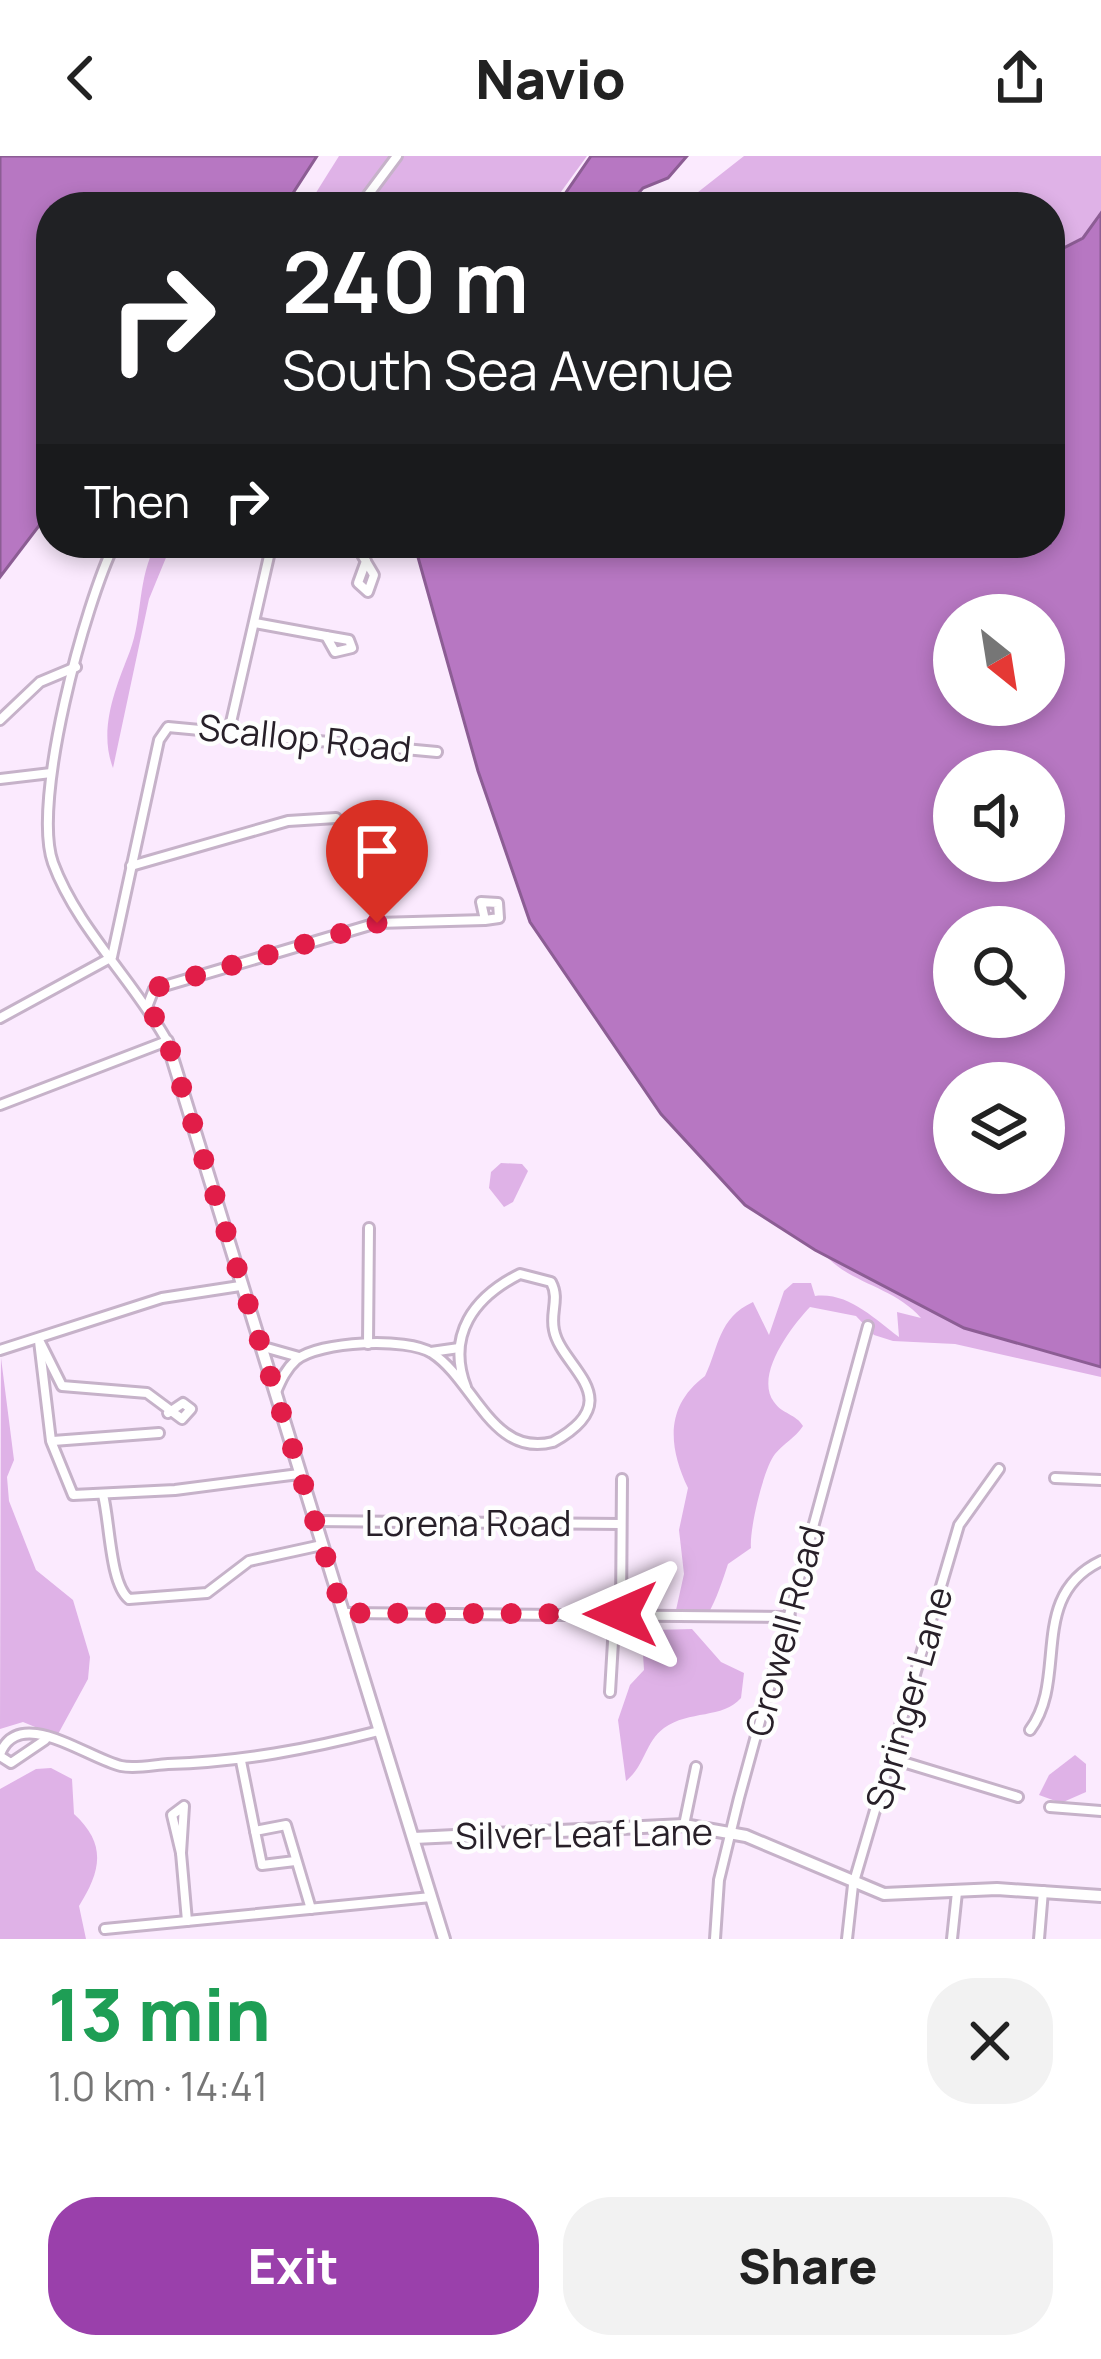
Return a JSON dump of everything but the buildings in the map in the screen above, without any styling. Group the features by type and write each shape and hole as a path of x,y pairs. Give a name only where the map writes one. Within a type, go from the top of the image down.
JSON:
{"street":[{"path":"370,192 397,156"},
{"path":"111,558 76,667 51,773 45,823 52,861 167,1041 444,1939"},
{"path":"229,730 269,558"},
{"path":"255,623 326,636"},
{"path":"0,720 40,682 76,667"},
{"name":"Scallop Road","path":"131,866 159,740 172,725 437,752"},
{"path":"0,778 51,773"},
{"path":"0,1018 112,957 131,866 288,821 336,818"},
{"path":"132,986 154,988 377,923 485,920"},
{"path":"147,1008 154,988"},
{"path":"0,1105 167,1041"},
{"path":"368,1344 369,1228"},
{"path":"431,1352 502,1432 523,1444 544,1445 562,1438 581,1418 587,1401 585,1375 555,1336 555,1288 543,1277 520,1274 491,1289 466,1320 458,1348 466,1387"},
{"path":"0,1350 149,1302 240,1286"},
{"name":"Crowell Road","path":"715,1939 719,1880 868,1326"},
{"path":"39,1341 57,1380 68,1389 147,1393 168,1413"},
{"path":"39,1341 51,1441 73,1495 104,1496 299,1474"},
{"path":"259,1346 299,1358 368,1344 431,1352 458,1348"},
{"path":"274,1398 299,1358"},
{"path":"51,1441 62,1444 159,1433"},
{"name":"Springer Lane","path":"847,1939 853,1885 958,1526 999,1469"},
{"path":"1055,1478 1101,1480"},
{"path":"610,1692 614,1625 621,1614 622,1479"},
{"path":"104,1496 114,1535 117,1584 123,1596 136,1601 207,1593 249,1561 322,1546"},
{"name":"Lorena Road","path":"314,1521 621,1524"},
{"path":"1030,1730 1061,1598 1075,1576 1101,1561"},
{"path":"343,1613 790,1617"},
{"path":"45,1740 11,1763 0,1755 13,1734 62,1740 121,1766 241,1761 380,1731"},
{"path":"892,1759 1018,1797"},
{"path":"241,1761 262,1865 295,1861"},
{"path":"684,1825 696,1767"},
{"path":"181,1853 186,1812 180,1805 172,1815 187,1921"},
{"path":"1050,1808 1101,1811"},
{"path":"255,1831 286,1825 311,1909"},
{"name":"Silver Leaf Lane","path":"414,1838 684,1825 731,1832 853,1885 899,1895 1043,1892 1101,1896"},
{"path":"952,1939 957,1892"},
{"path":"1039,1939 1043,1892"},
{"path":"105,1928 430,1897"}],"shaded area":[{"path":"0,156 317,156 294,192 36,192 36,530 0,577"},
{"path":"339,156 587,156 561,192 316,192"},
{"path":"591,156 687,156 668,178 639,192 566,192"},
{"path":"744,156 1101,156 1101,264 1065,289 1065,192 698,192"},
{"path":"1101,213 1101,1367 964,1328 815,1250 745,1205 661,1114 530,922 478,771 418,558 1065,558 1065,247 1083,238"},
{"path":"150,558 166,558 149,599 113,768 107,738 111,708 134,638"},
{"path":"501,1163 522,1164 528,1171 513,1202 504,1207 489,1188 491,1172"},
{"path":"816,1242 1101,1347 1101,1377 955,1344 893,1341 874,1335 856,1316 810,1307 778,1352 769,1378 774,1402 803,1426 771,1461 758,1499 751,1548 728,1564 708,1614 680,1616 676,1610 684,1574 679,1530 688,1488 677,1457 674,1428 683,1400 705,1376 733,1316 753,1302 769,1335 784,1291 793,1283 811,1283 815,1296 850,1302 899,1337 897,1312 921,1318 895,1297 837,1266"},
{"path":"1,1358 14,1460 7,1477 9,1501 36,1570 73,1600 90,1657 88,1679 57,1736 23,1722 0,1729"},
{"path":"692,1629 721,1662 744,1673 741,1698 725,1709 664,1728 626,1781 618,1720 630,1685 644,1670 642,1639 653,1630"},
{"path":"1075,1755 1086,1764 1086,1792 1061,1803 1039,1795 1049,1775"},
{"path":"51,1768 72,1779 74,1814 96,1848 96,1870 79,1906 86,1939 0,1939 0,1789 36,1769"}],"route":[{"path":"377,923 154,988 147,1002 169,1046 343,1613 621,1614"}]}
